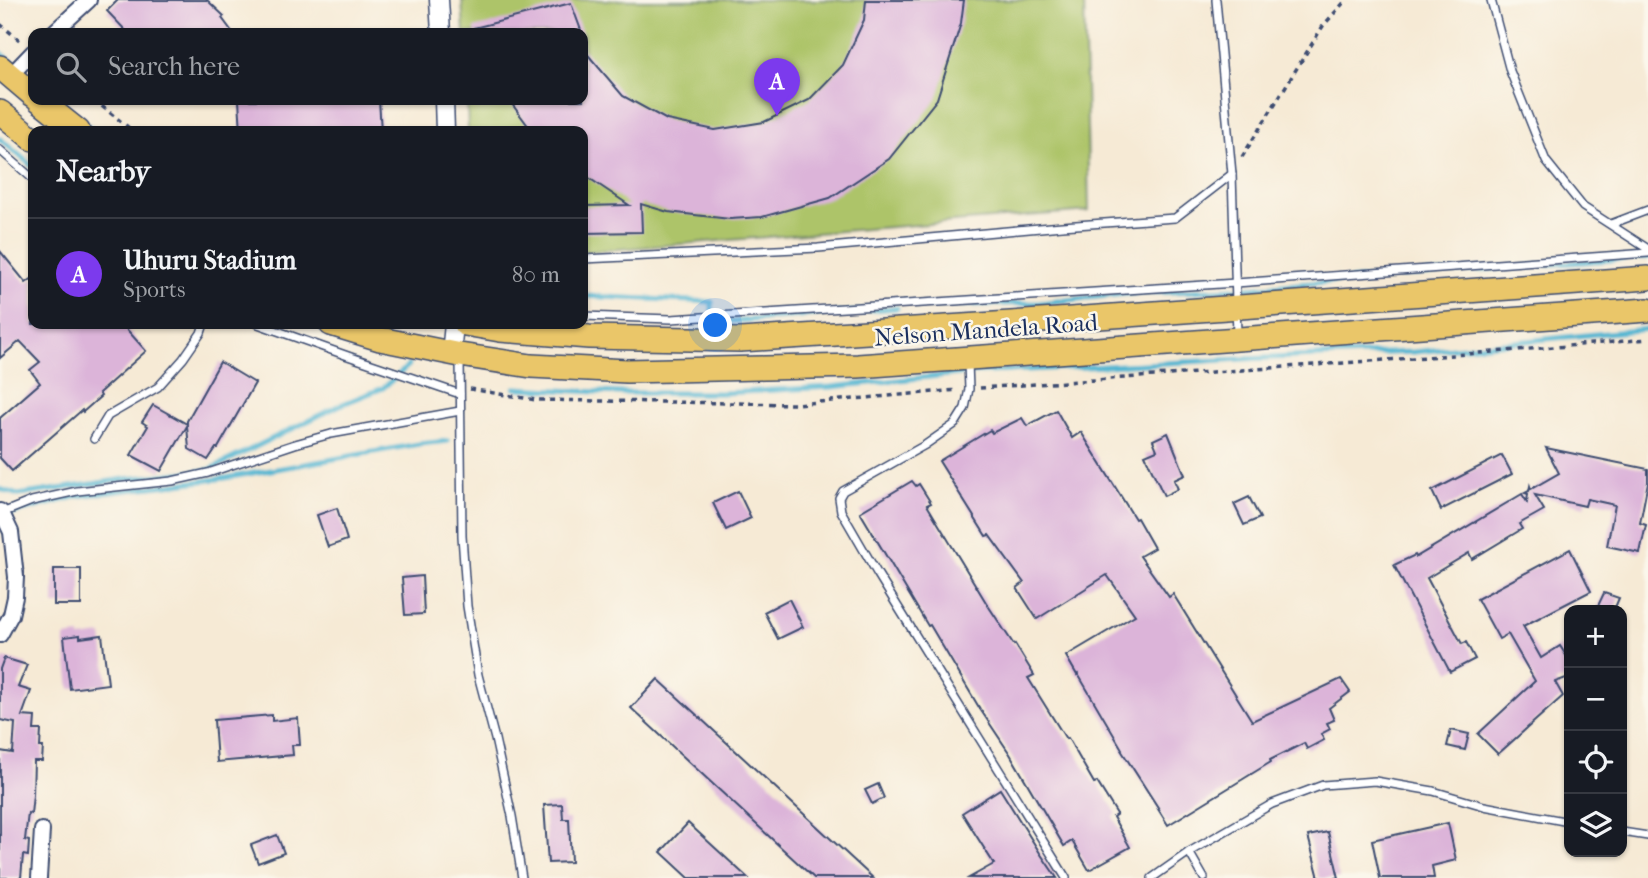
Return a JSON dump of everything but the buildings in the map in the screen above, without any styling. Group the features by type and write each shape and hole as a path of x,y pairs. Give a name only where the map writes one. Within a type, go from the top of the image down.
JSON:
{"main road":[{"path":"5,72 28,91"},
{"path":"45,105 72,126"},
{"path":"0,112 28,135"},
{"name":"Nelson Mandela Road","path":"516,329 589,337 740,340 1648,278"},
{"name":"Nelson Mandela Road","path":"347,329 380,339 531,366 627,371 845,366 1648,310"}],"street":[{"path":"58,28 89,0"},
{"path":"439,0 441,28"},
{"path":"5,72 28,50"},
{"path":"444,105 445,126"},
{"path":"454,329 456,354"},
{"path":"0,635 11,615 16,577 11,532 1,512"},
{"path":"39,878 42,830"}],"lane":[{"path":"1216,0 1232,174 1237,339"},
{"path":"1492,0 1510,71 1546,161 1583,207 1648,251"},
{"path":"0,150 28,175"},
{"path":"588,259 818,248 1175,218 1232,174"},
{"path":"1611,224 1648,210"},
{"path":"588,316 671,319 1236,283 1648,251"},
{"path":"94,439 108,416 158,387 183,359 202,329"},
{"path":"272,329 460,394"},
{"path":"456,354 460,394 462,536 467,606 478,676 512,816 522,878"},
{"path":"967,358 969,389 965,408 955,424 925,445 843,491 839,498 841,510 877,573 1066,878"},
{"path":"1,512 58,495 172,481 208,473 331,434 460,411"},
{"path":"1152,878 1189,852 1272,804 1323,785 1375,781 1433,791 1484,806 1564,821"},
{"path":"1627,833 1648,836"},
{"path":"1189,852 1204,878"}],"path":[{"path":"1232,174 1323,26 1346,0"},
{"path":"0,24 28,48"},
{"path":"100,105 127,126"}],"green space":[{"path":"462,0 1084,0 1089,211 588,252 588,126 468,126 467,105 588,105 588,28 464,28"}],"waterway":[{"path":"0,52 11,61"},
{"path":"83,122 88,126"},
{"path":"0,139 28,163"},
{"path":"924,306 1039,303 1126,294 1236,289 1648,257"},
{"path":"588,296 712,302 712,316 716,323 897,308"},
{"path":"515,388 620,393 722,393 831,387 968,373 1414,352 1648,329"},
{"path":"0,489 18,495 209,470 340,405 383,388 409,365"},
{"path":"3,516 78,496 225,478 448,441"}],"place":[{"name":"Uhuru Stadium","path":"777,116"}]}
